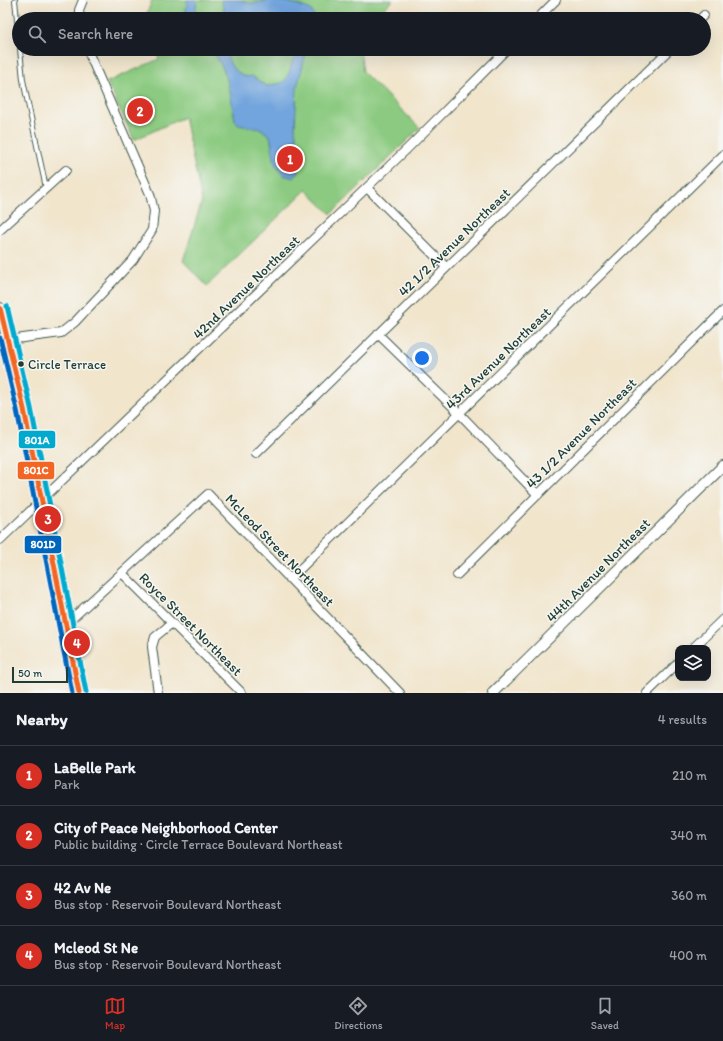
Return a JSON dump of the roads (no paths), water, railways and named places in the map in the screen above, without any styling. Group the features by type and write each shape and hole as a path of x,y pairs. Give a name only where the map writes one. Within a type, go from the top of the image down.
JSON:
{"street":[{"path":"79,12 83,0"},
{"path":"544,12 556,0"},
{"path":"8,340 61,333 75,322 133,260 152,230 154,211 150,194 90,56"},
{"name":"42nd Avenue Northeast","path":"0,540 367,188 500,56"},
{"name":"42 1/2 Avenue Northeast","path":"256,454 663,56"},
{"name":"43rd Avenue Northeast","path":"290,579 723,155"},
{"path":"0,230 66,170"},
{"path":"367,188 446,267"},
{"path":"0,308 24,410 79,693"},
{"name":"43 1/2 Avenue Northeast","path":"458,574 723,311"},
{"path":"378,334 538,495"},
{"name":"44th Avenue Northeast","path":"493,693 723,466"},
{"name":"McLeod Street Northeast","path":"66,624 208,494 400,693"},
{"name":"Royce Street Northeast","path":"122,573 242,693"},
{"path":"696,645 723,619"},
{"path":"158,693 152,647 155,637 172,623"},
{"path":"648,693 675,666"}],"lane":[{"path":"15,0 16,12"},
{"path":"21,56 23,80 46,188"}],"water":[{"path":"187,0 197,0 195,12 186,12"},
{"path":"221,0 241,0 248,3 256,3 277,0 297,5 311,10 312,12 225,12"},
{"path":"215,56 228,56 234,69 246,77 252,76 266,86 282,83 290,72 294,58 297,56 305,56 297,88 295,129 298,146 294,159 298,172 293,178 283,175 275,164 270,136 261,129 238,125 235,120 228,82"}],"place":[{"name":"City of Peace Neighborhood Center","path":"140,111"},
{"name":"LaBelle Park","path":"290,159"},
{"name":"Circle Terrace","path":"21,364"},
{"name":"42 Av Ne","path":"48,519"},
{"name":"Mcleod St Ne","path":"77,643"}]}
